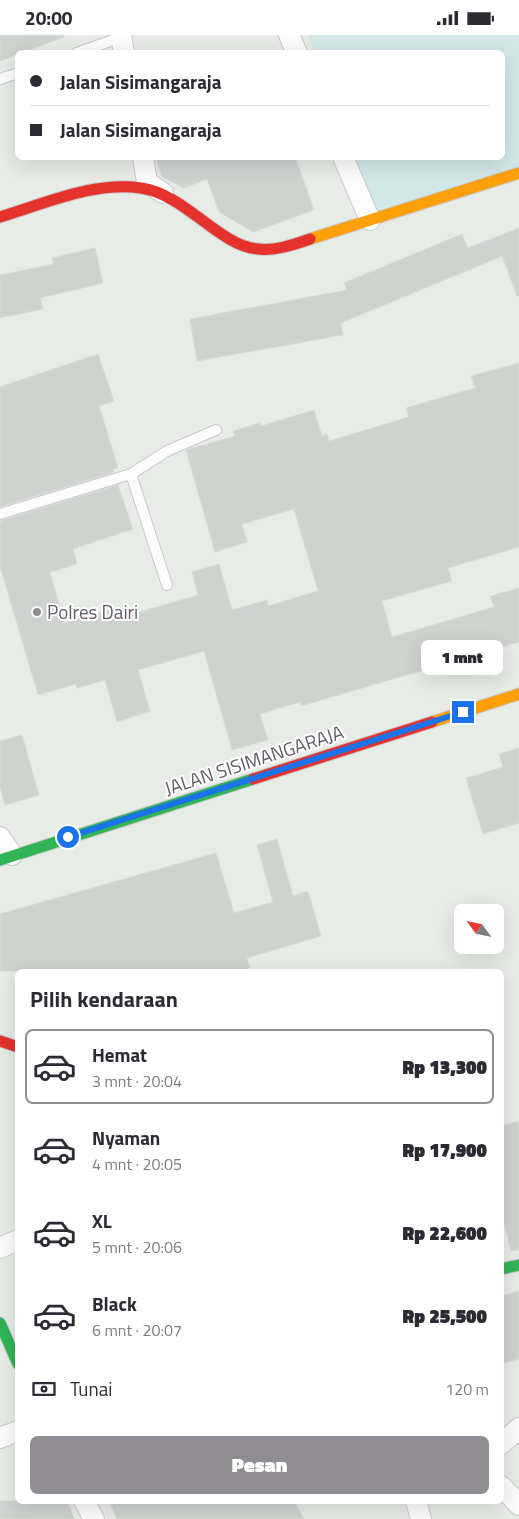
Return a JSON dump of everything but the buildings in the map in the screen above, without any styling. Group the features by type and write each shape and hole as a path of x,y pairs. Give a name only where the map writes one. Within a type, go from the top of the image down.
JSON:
{"main road":[{"path":"0,217 85,193 125,187 143,189 183,207 248,247 266,250 288,246 519,173"},
{"name":"JALAN SISIMANGARAJA","path":"6,857 519,694"},
{"path":"0,1041 15,1046"},
{"path":"504,1268 519,1265"},
{"path":"0,1323 15,1357"}],"street":[{"path":"289,35 296,50"},
{"path":"143,160 147,182 183,207"},
{"path":"344,160 370,220"},
{"path":"0,837 6,857"},
{"path":"0,1247 15,1241"},
{"path":"504,1440 519,1428"},
{"path":"0,1438 15,1432"},
{"path":"504,1489 519,1505"},
{"path":"86,1504 94,1519"},
{"path":"417,1504 421,1519"}],"lane":[{"path":"89,50 122,42"},
{"path":"0,79 15,74"},
{"path":"0,514 131,474 167,451 216,430"},
{"path":"131,474 168,585"}],"shaded area":[{"path":"308,35 519,35 519,170 363,216 346,160 505,160 505,50 313,50"}],"traffic: fast":[{"path":"0,860 253,779"},
{"path":"504,1268 519,1265"},
{"path":"0,1323 15,1357"}],"traffic: slow":[{"path":"310,239 519,173"},
{"path":"432,722 519,694"}],"traffic: jam":[{"path":"0,217 87,191 105,188 141,188 157,192 172,200 229,239 244,246 271,249 310,239"},
{"path":"253,779 432,722"},
{"path":"0,1041 15,1046"}],"place":[{"name":"Polres Dairi","path":"37,612"}],"route":[{"path":"68,837 463,712"}]}
